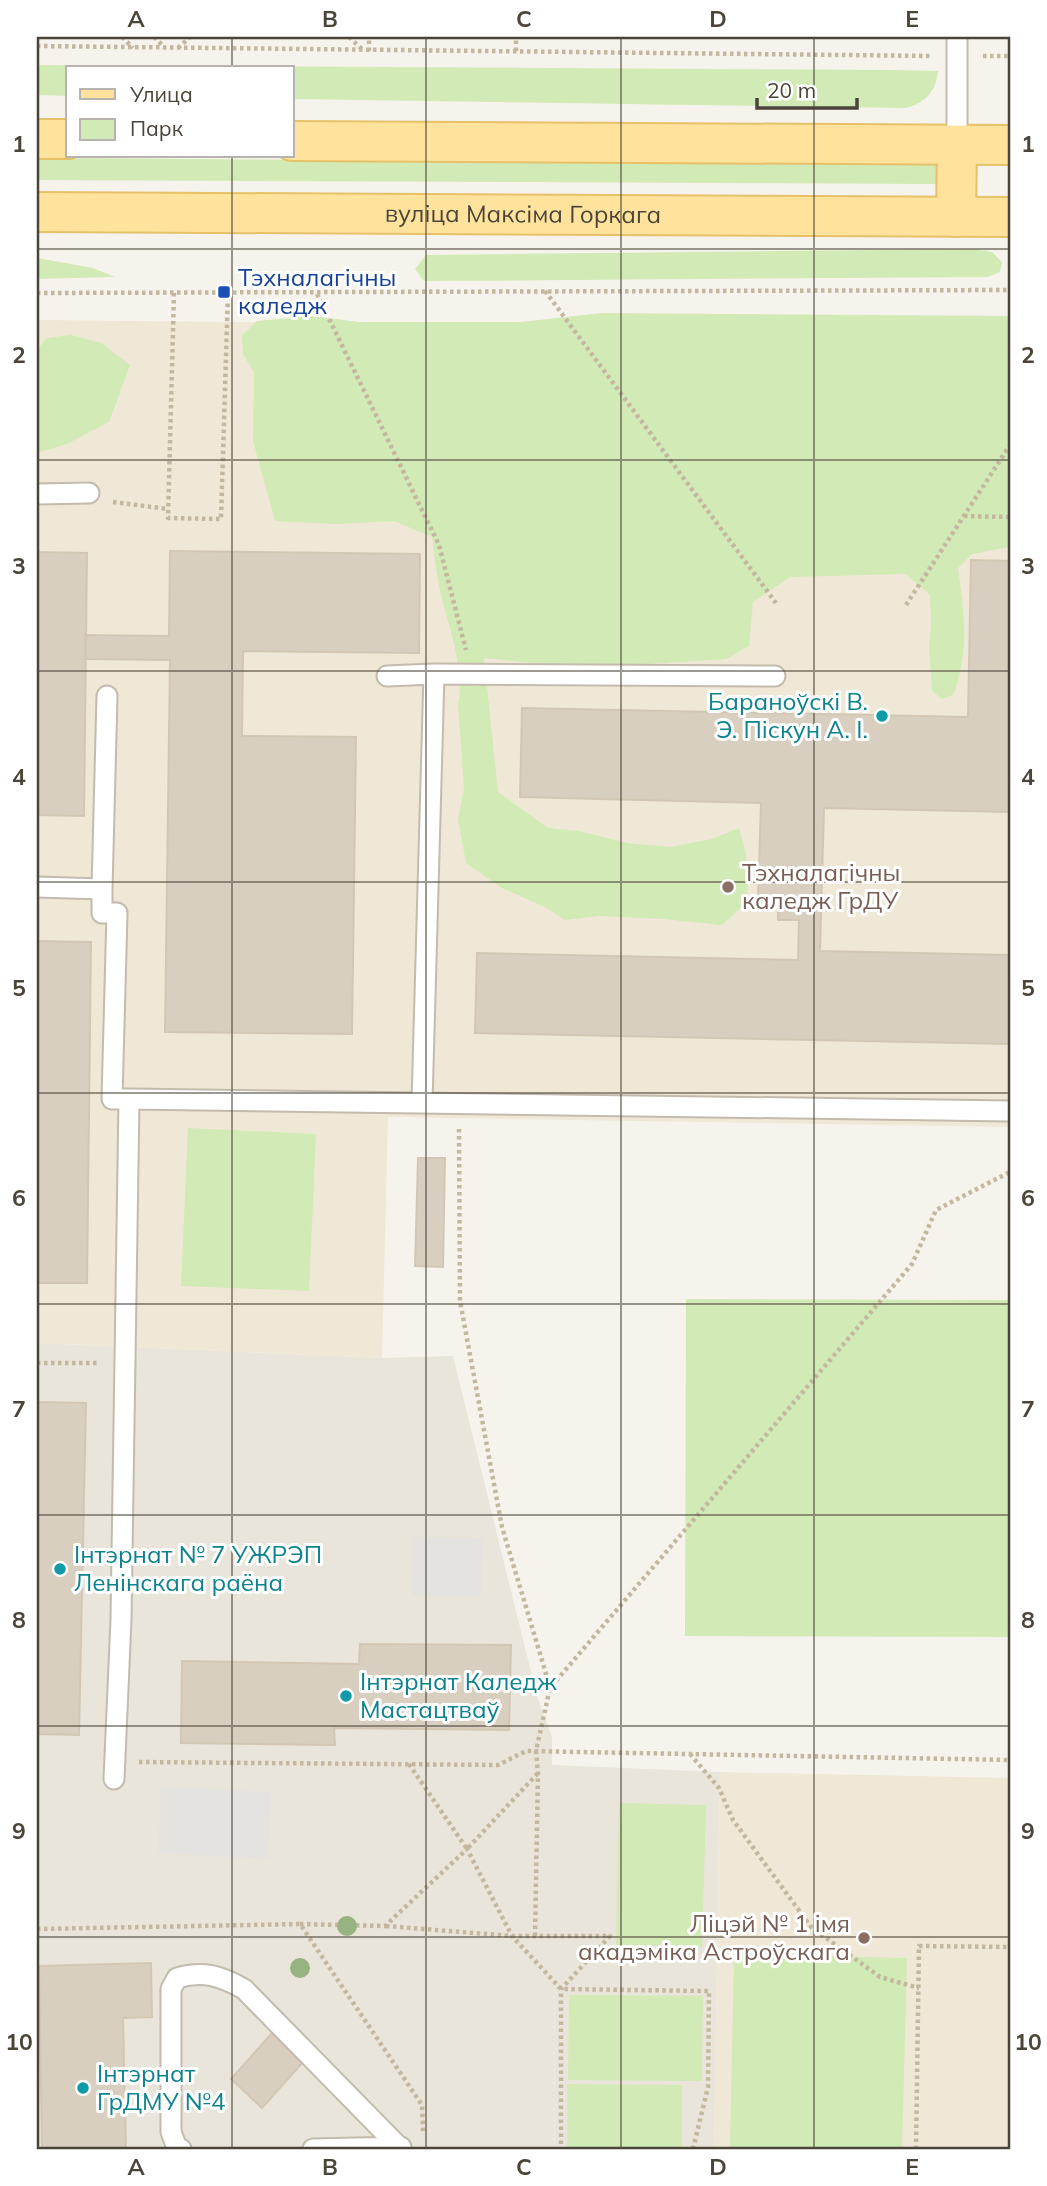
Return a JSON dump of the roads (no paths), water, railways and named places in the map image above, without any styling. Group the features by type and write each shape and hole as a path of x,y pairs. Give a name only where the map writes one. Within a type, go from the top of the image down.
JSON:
{"main road":[{"path":"37,139 66,139"},
{"path":"294,141 1010,145"},
{"path":"956,217 957,146"},
{"name":"вуліца Максіма Горкага","path":"37,212 1010,217"}],"lane":[{"path":"957,46 957,146"},
{"path":"37,494 89,493"},
{"path":"422,1103 434,674"},
{"path":"387,676 775,676"},
{"path":"107,696 102,913 117,913 112,1099 1010,1111"},
{"path":"37,887 102,889"},
{"path":"114,1770 121,1620 129,1099"},
{"path":"181,2149 177,2148 171,2132 171,1989 177,1978 194,1973 226,1979 244,1989 401,2148"},
{"path":"313,2149 401,2148"}],"place":[{"name":"Тэхналагічны каледж","path":"224,292"},
{"name":"Бараноўскі В. Э. Піскун А. І.","path":"882,716"},
{"name":"Тэхналагічны каледж ГрДУ","path":"728,887"},
{"name":"Інтэрнат № 7 УЖРЭП Ленінскага раёна","path":"60,1569"},
{"name":"Інтэрнат Каледж Мастацтваў","path":"346,1696"},
{"name":"Ліцэй № 1 імя акадэміка Астроўскага","path":"864,1938"},
{"name":"Інтэрнат ГрДМУ №4","path":"83,2088"}]}
